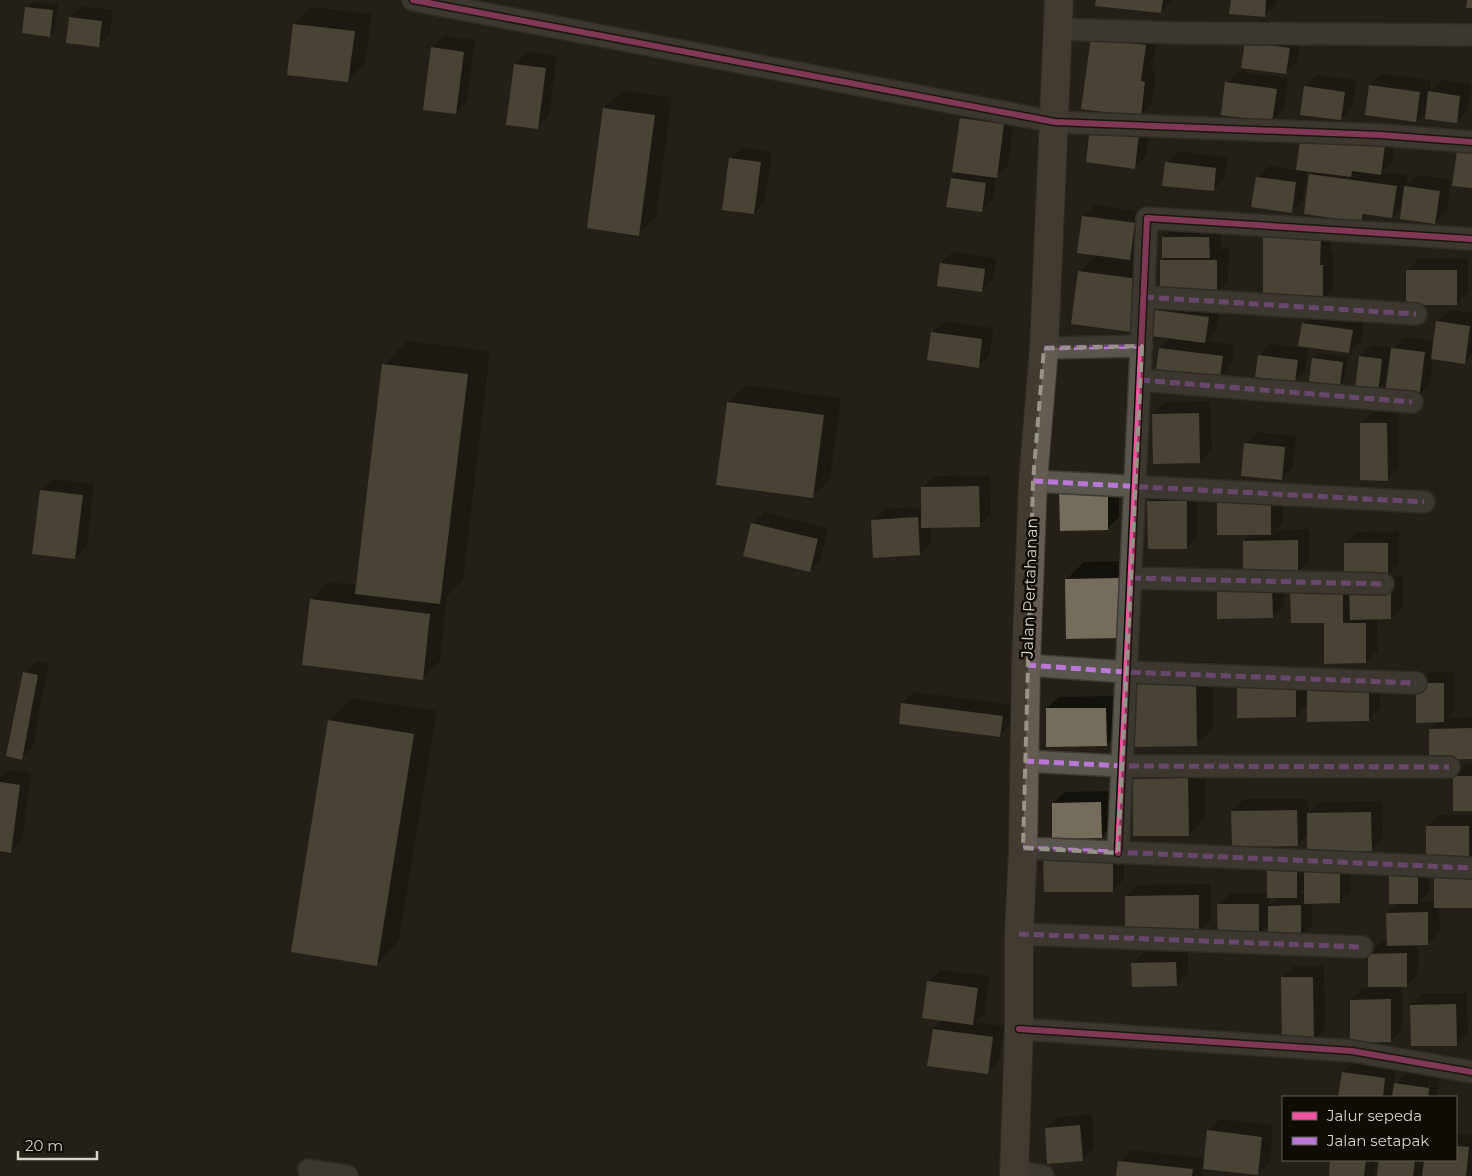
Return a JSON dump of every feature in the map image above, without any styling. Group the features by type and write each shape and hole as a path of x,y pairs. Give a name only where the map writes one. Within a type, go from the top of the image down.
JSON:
{"main road":[{"name":"Jalan Pertahanan","path":"1014,1174 1019,1029 1019,934 1023,848 1026,665 1033,481 1044,348 1059,0"}],"street":[{"path":"413,0 1055,122 1381,135 1472,142"},
{"path":"1057,28 1179,33 1472,35"},
{"path":"1118,853 1147,218 1472,239"},
{"path":"1144,297 1416,314"},
{"path":"1044,348 1142,346"},
{"path":"1140,380 1412,402"},
{"path":"1033,481 1424,502"},
{"path":"1131,578 1383,584"},
{"path":"1026,665 1126,672 1416,683"},
{"path":"1024,761 1122,766 1449,767"},
{"path":"1023,848 1472,868"},
{"path":"1019,934 1362,947"},
{"path":"1019,1029 1352,1051 1472,1072"},
{"path":"309,1170 347,1176"},
{"path":"1014,1174 1043,1176"}],"highlighted area":[{"path":"1142,346 1118,853 1023,848 1033,481 1044,348"}],"building":[{"path":"1096,0 1163,0 1161,13 1095,6"},
{"path":"1231,0 1266,0 1265,17 1229,14"},
{"path":"1467,0 1472,0 1472,8 1466,8"},
{"path":"25,7 53,10 50,37 22,33"},
{"path":"69,17 102,21 99,47 66,43"},
{"path":"293,24 355,31 348,82 287,75"},
{"path":"1091,38 1146,45 1141,81 1145,82 1141,117 1081,109"},
{"path":"1245,42 1290,48 1286,74 1241,68"},
{"path":"431,47 464,52 456,114 423,110"},
{"path":"514,64 546,68 538,129 506,125"},
{"path":"1225,82 1277,89 1272,122 1221,115"},
{"path":"1369,85 1420,92 1416,122 1365,115"},
{"path":"1304,86 1345,92 1341,120 1300,115"},
{"path":"1428,91 1460,96 1457,123 1425,119"},
{"path":"603,108 655,115 639,236 587,228"},
{"path":"960,118 1004,124 997,178 952,172"},
{"path":"1090,128 1139,134 1135,169 1086,162"},
{"path":"1301,134 1385,145 1381,175 1352,171 1351,177 1296,170"},
{"path":"1458,144 1472,146 1472,188 1452,186"},
{"path":"729,158 761,162 754,214 722,210"},
{"path":"1165,162 1216,168 1214,191 1162,186"},
{"path":"1309,174 1397,186 1392,218 1363,214 1361,222 1304,214"},
{"path":"1256,177 1296,182 1292,213 1251,207"},
{"path":"951,178 986,183 982,212 946,207"},
{"path":"1404,186 1440,191 1435,224 1400,219"},
{"path":"1082,216 1135,223 1130,260 1077,253"},
{"path":"1263,236 1321,236 1320,265 1323,265 1323,301 1263,301"},
{"path":"1162,237 1209,237 1210,258 1162,258"},
{"path":"1160,260 1217,260 1217,293 1160,294"},
{"path":"940,263 985,269 982,292 937,286"},
{"path":"1406,270 1457,270 1457,305 1406,305"},
{"path":"1078,271 1139,279 1132,332 1071,324"},
{"path":"1155,310 1209,317 1205,343 1151,336"},
{"path":"1436,321 1470,326 1465,364 1431,359"},
{"path":"1302,323 1353,330 1349,353 1298,346"},
{"path":"931,332 982,339 979,368 927,360"},
{"path":"1159,348 1223,356 1220,377 1156,369"},
{"path":"1391,348 1425,352 1419,398 1385,393"},
{"path":"1258,355 1298,360 1295,382 1255,377"},
{"path":"1359,356 1382,359 1378,393 1355,389"},
{"path":"1312,358 1343,362 1340,386 1309,381"},
{"path":"382,364 468,374 440,604 355,594"},
{"path":"727,402 824,415 813,498 716,485"},
{"path":"1199,413 1200,463 1153,464 1152,414"},
{"path":"1360,423 1387,423 1388,481 1360,480"},
{"path":"1244,443 1285,447 1282,480 1241,476"},
{"path":"979,486 980,527 921,528 921,487"},
{"path":"1108,489 1108,530 1060,531 1059,490"},
{"path":"40,490 83,495 75,559 32,554"},
{"path":"1217,496 1271,496 1271,535 1217,535"},
{"path":"1147,501 1187,501 1187,549 1148,549"},
{"path":"918,517 920,555 873,558 871,520"},
{"path":"751,523 818,539 810,572 743,556"},
{"path":"1298,540 1298,573 1243,574 1243,541"},
{"path":"1344,543 1388,543 1388,576 1344,577"},
{"path":"1119,578 1119,638 1066,639 1065,579"},
{"path":"1217,585 1272,585 1273,618 1217,619"},
{"path":"1343,586 1343,623 1366,623 1366,663 1324,664 1324,623 1291,623 1290,587"},
{"path":"1391,587 1391,619 1350,620 1349,588"},
{"path":"310,599 430,614 423,680 302,665"},
{"path":"23,672 38,675 22,760 6,756"},
{"path":"1196,679 1197,746 1135,747 1134,680"},
{"path":"1237,680 1296,680 1296,717 1237,718"},
{"path":"1416,683 1444,683 1444,722 1416,723"},
{"path":"1369,686 1369,721 1307,722 1307,687"},
{"path":"901,703 1003,716 1000,737 899,724"},
{"path":"1046,708 1106,708 1107,746 1046,747"},
{"path":"328,720 414,734 377,966 291,952"},
{"path":"1472,728 1472,759 1429,760 1429,729"},
{"path":"1453,776 1472,776 1472,811 1453,811"},
{"path":"1188,778 1189,836 1133,836 1133,779"},
{"path":"0,782 20,785 11,853 0,851"},
{"path":"1101,802 1102,838 1052,839 1052,803"},
{"path":"1297,810 1298,846 1232,847 1231,811"},
{"path":"1371,812 1372,851 1307,851 1307,813"},
{"path":"1426,826 1469,826 1469,860 1426,860"},
{"path":"1043,857 1113,857 1113,892 1044,892"},
{"path":"1267,866 1297,866 1297,898 1267,898"},
{"path":"1340,866 1340,903 1304,904 1304,867"},
{"path":"1472,875 1472,908 1434,908 1434,876"},
{"path":"1389,876 1418,876 1418,904 1389,904"},
{"path":"1199,895 1199,933 1125,933 1125,896"},
{"path":"1217,904 1259,904 1259,936 1218,936"},
{"path":"1301,905 1301,939 1268,939 1268,906"},
{"path":"1428,912 1428,945 1387,946 1386,913"},
{"path":"1407,953 1407,987 1368,987 1368,954"},
{"path":"1176,962 1177,986 1132,987 1131,963"},
{"path":"1281,977 1313,977 1314,1042 1282,1042"},
{"path":"927,981 978,988 973,1025 922,1018"},
{"path":"1391,999 1391,1042 1350,1043 1350,1000"},
{"path":"1456,1004 1457,1046 1411,1046 1410,1005"},
{"path":"933,1029 993,1037 988,1074 927,1066"},
{"path":"1342,1072 1385,1078 1383,1096 1338,1096"},
{"path":"1394,1083 1429,1088 1428,1096 1392,1096"},
{"path":"1080,1125 1083,1161 1047,1164 1045,1128"},
{"path":"1207,1130 1262,1137 1258,1175 1203,1169"},
{"path":"1457,1146 1469,1147 1466,1176 1422,1176 1424,1161 1457,1161"},
{"path":"1118,1161 1193,1169 1192,1176 1116,1176"},
{"path":"1330,1161 1366,1161 1364,1176 1329,1176"},
{"path":"1379,1161 1415,1161 1413,1176 1377,1176"}],"marked path":[{"path":"1144,297 1416,314"},
{"path":"1044,348 1142,346"},
{"path":"1140,380 1412,402"},
{"path":"1033,481 1424,502"},
{"path":"1131,578 1383,584"},
{"path":"1026,665 1126,672 1416,683"},
{"path":"1024,761 1122,766 1449,767"},
{"path":"1023,848 1472,868"},
{"path":"1019,934 1362,947"}],"cycle path":[{"path":"413,0 1055,122 1381,135 1472,142"},
{"path":"1118,853 1147,218 1472,239"},
{"path":"1019,1029 1352,1051 1472,1072"}]}
